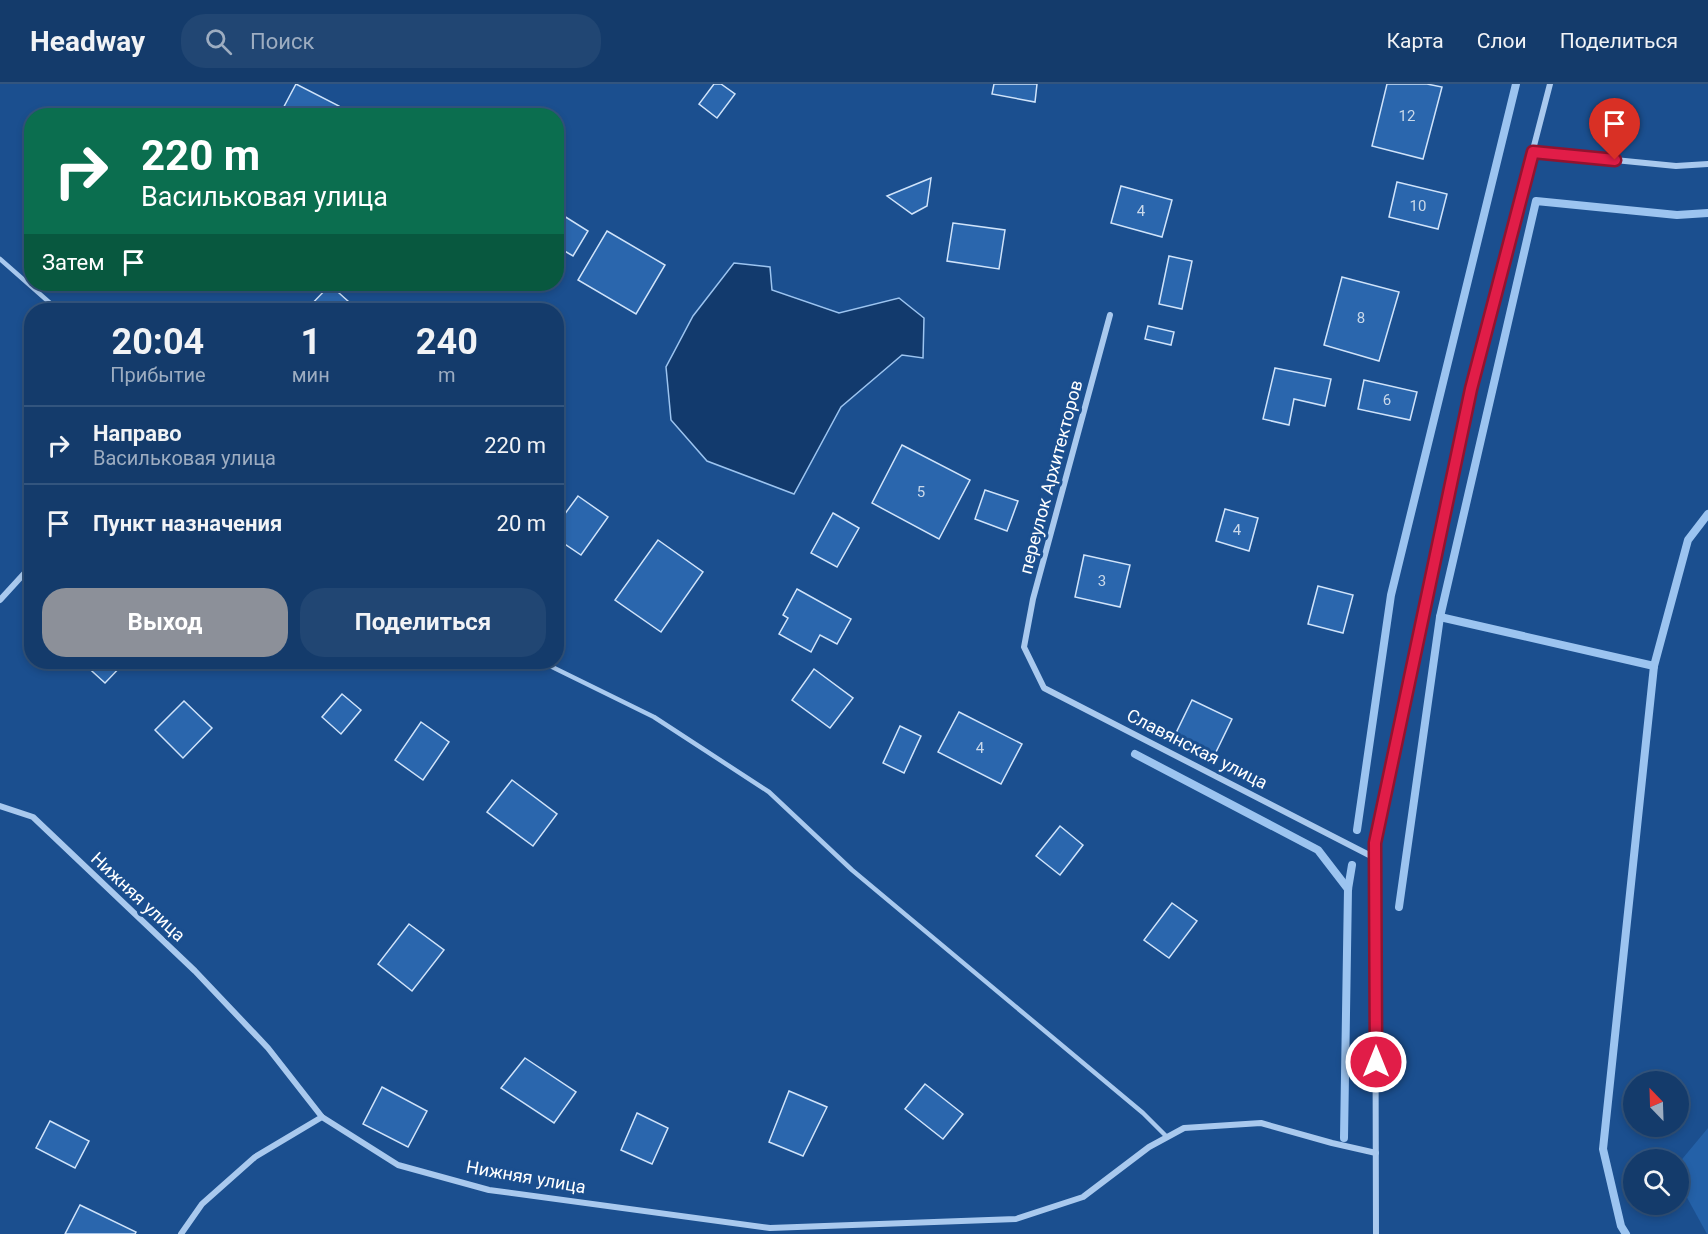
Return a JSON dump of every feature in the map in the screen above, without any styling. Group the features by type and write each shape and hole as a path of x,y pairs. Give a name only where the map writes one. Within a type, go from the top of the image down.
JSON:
{"street":[{"path":"1376,1234 1375,843 1471,389 1550,84"},
{"path":"1533,152 1676,166 1708,164"},
{"name":"переулок Архитекторов","path":"1024,647 1033,599 1110,315"},
{"path":"0,600 24,574"},
{"name":"Славянская улица","path":"1024,647 1044,688 1375,858"},
{"name":"Нижняя улица","path":"0,806 33,817 195,971 268,1048 322,1117 398,1165 489,1190 770,1228 1016,1219 1083,1197 1149,1147 1184,1128 1262,1123 1376,1153"},
{"path":"181,1234 202,1204 255,1157 322,1117"}],"lane":[{"path":"0,259 24,280"},
{"path":"36,291 50,303"},
{"path":"556,669 654,717 769,792 852,870 1143,1113 1167,1137"}],"shaded area":[{"path":"734,263 770,267 772,290 839,313 899,298 924,318 923,358 902,355 841,407 794,494 707,461 671,420 666,367 693,316"},
{"path":"1708,1128 1708,1234 1689,1201 1689,1151"}],"building":[{"path":"296,84 339,106 338,108 283,108"},
{"path":"714,84 721,84 735,94 717,118 699,104"},
{"path":"994,84 1037,84 1035,102 992,94"},
{"path":"1387,84 1427,84 1442,87 1423,159 1372,146"},
{"path":"931,178 927,206 912,214 887,196"},
{"path":"1397,182 1447,194 1438,229 1389,217"},
{"path":"1121,186 1172,200 1162,237 1111,223"},
{"path":"564,216 588,231 573,256 564,251"},
{"path":"953,223 1005,230 999,269 947,261"},
{"path":"607,231 665,265 636,314 578,280"},
{"path":"1169,256 1192,261 1182,309 1159,304"},
{"path":"1342,277 1399,292 1379,361 1324,345"},
{"path":"324,291 337,291 350,303 313,303"},
{"path":"1148,326 1174,332 1171,345 1145,339"},
{"path":"1275,368 1331,379 1325,406 1294,399 1289,425 1263,419"},
{"path":"1364,380 1417,392 1410,420 1358,409"},
{"path":"902,445 970,480 939,539 872,503"},
{"path":"985,490 1018,501 1007,531 975,519"},
{"path":"578,496 608,517 581,555 564,543 564,515"},
{"path":"1225,509 1258,518 1249,551 1216,541"},
{"path":"833,513 859,528 837,567 811,553"},
{"path":"658,540 703,572 661,632 615,600"},
{"path":"1084,555 1130,565 1120,607 1075,597"},
{"path":"1318,586 1353,595 1343,633 1308,624"},
{"path":"797,589 851,619 837,644 820,635 811,652 779,634 788,618 783,615"},
{"path":"90,669 118,669 105,683"},
{"path":"814,669 853,698 830,728 792,700"},
{"path":"342,694 361,710 341,734 322,717"},
{"path":"1192,700 1232,719 1215,754 1175,735"},
{"path":"184,701 212,728 183,758 155,730"},
{"path":"959,712 1022,744 1001,784 938,752"},
{"path":"421,722 449,742 423,780 395,760"},
{"path":"900,726 921,736 904,773 883,763"},
{"path":"512,780 557,814 533,846 487,812"},
{"path":"1060,826 1083,845 1060,875 1036,856"},
{"path":"1172,903 1197,921 1169,958 1144,940"},
{"path":"409,924 444,950 412,991 378,964"},
{"path":"525,1058 576,1092 554,1123 501,1088"},
{"path":"925,1084 963,1114 943,1139 905,1109"},
{"path":"382,1087 427,1111 408,1147 363,1124"},
{"path":"789,1091 827,1107 803,1156 769,1142"},
{"path":"637,1113 668,1128 652,1164 621,1150"},
{"path":"50,1121 89,1141 75,1168 36,1148"},
{"path":"80,1205 136,1232 135,1234 65,1234"}],"waterway":[{"path":"1357,830 1391,595 1516,84"},
{"path":"1399,907 1440,617 1536,201 1677,215 1708,213"},
{"path":"1626,1234 1621,1226 1603,1149 1654,666 1688,540 1708,514"},
{"path":"1440,617 1654,666"},
{"path":"1135,754 1318,850 1348,889"},
{"path":"1344,1138 1348,889 1352,865"}],"route":[{"path":"1376,1062 1375,843 1471,389 1533,152 1615,160"}]}
